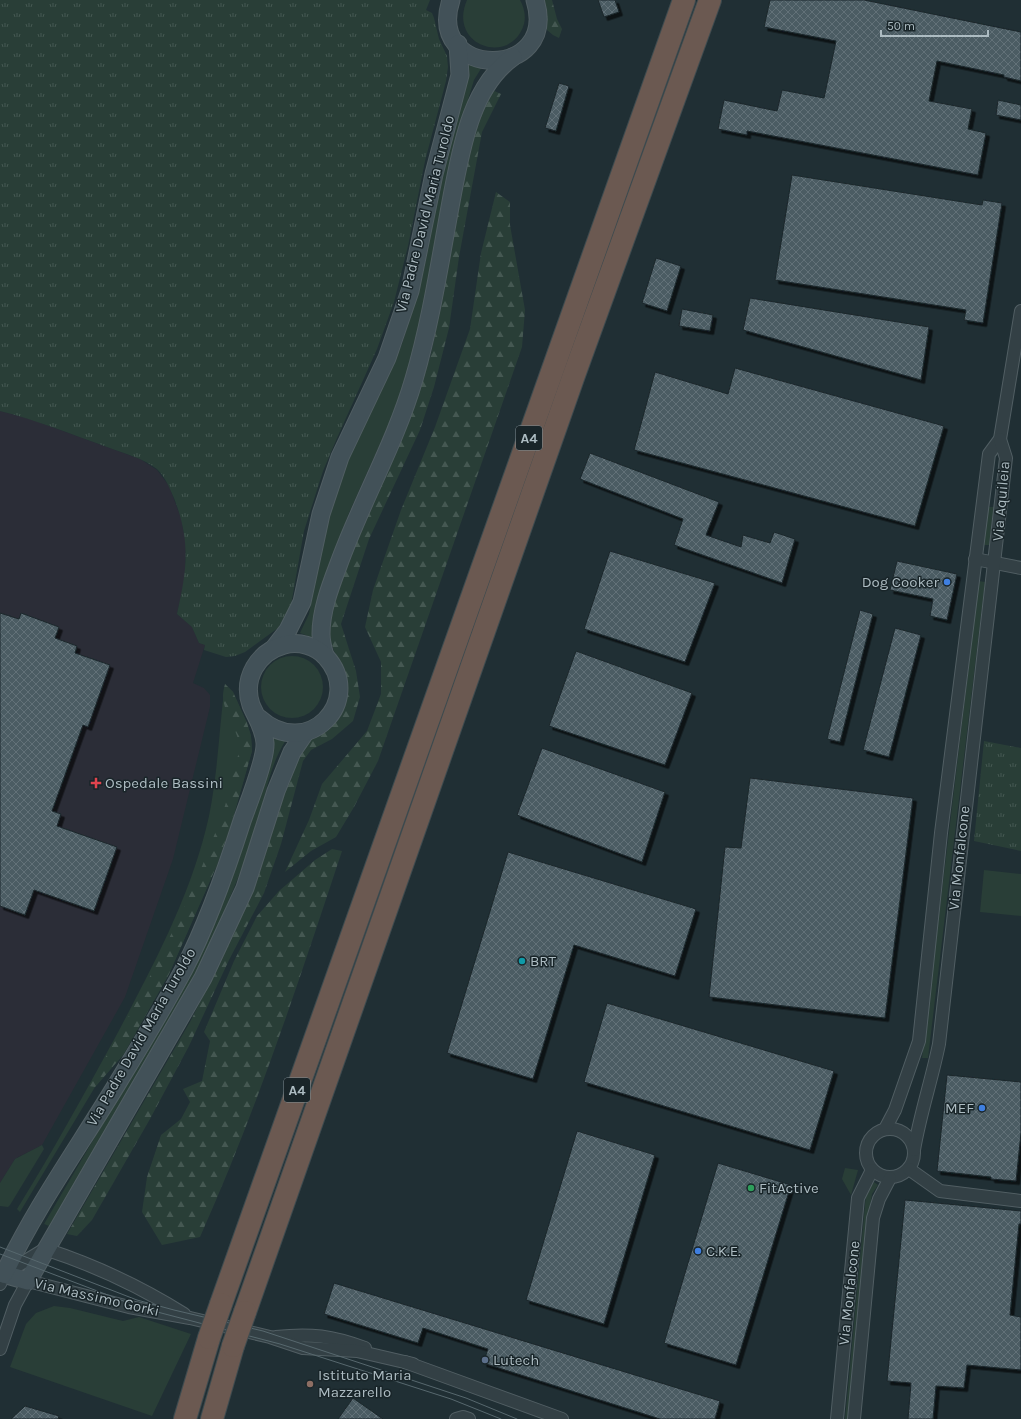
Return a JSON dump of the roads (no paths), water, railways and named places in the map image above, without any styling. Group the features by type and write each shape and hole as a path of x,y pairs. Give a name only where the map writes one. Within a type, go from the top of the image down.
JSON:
{"highway":[{"name":"A4","path":"185,1419 209,1338 684,0"},
{"name":"A4","path":"212,1419 233,1346 574,375 710,0"}],"street":[{"path":"451,0 448,18 452,36 470,56 479,59 496,61 513,57"},
{"name":"Via Padre David Maria Turoldo","path":"325,656 321,635 331,585 350,535 394,435 414,379 428,323 466,131 485,87 503,64 526,47 534,34 538,16 535,0"},
{"name":"Via Padre David Maria Turoldo","path":"274,648 288,630 302,602 321,514 340,457 386,358 410,291 434,174 460,75 458,44"},
{"name":"Via Aquileia","path":"995,563 1006,458 1000,439 1021,311"},
{"name":"Via Aquileia","path":"975,559 989,454 1000,439"},
{"path":"975,559 1021,568"},
{"name":"Via Monfalcone","path":"885,1129 895,1110 919,1041 941,832 975,559"},
{"name":"Via Monfalcone","path":"914,1150 917,1131 934,1071 939,1044 969,772 995,563"},
{"path":"287,644 301,644 314,648 325,656 333,667 338,680 338,694 335,707 328,718 317,727 305,733 292,734 280,732 268,726 259,718 252,706 249,693 249,681 253,669 260,659 274,648 287,644"},
{"name":"Via Padre David Maria Turoldo","path":"1,1277 32,1221 120,1079 184,967 225,874 257,775 265,744 259,718"},
{"name":"Via Padre David Maria Turoldo","path":"28,1281 45,1249 203,978 245,888 276,791 292,752 305,733"},
{"path":"885,1129 897,1130 905,1134 912,1142 914,1150 914,1159 909,1169 898,1176 890,1178 879,1175 872,1170 867,1161 866,1152 868,1143 877,1133 885,1129"},
{"path":"909,1169 940,1191 1021,1201"},
{"name":"Via Monfalcone","path":"837,1419 858,1198 872,1170"},
{"name":"Via Monfalcone","path":"854,1419 873,1218 879,1198 890,1178"},
{"name":"Via Massimo Gorki","path":"1,1277 45,1249 74,1259 131,1284 157,1297 190,1318"},
{"name":"Via Massimo Gorki","path":"1,1277 28,1281 129,1307 190,1318 270,1337 303,1348 357,1352 413,1364 562,1419"},
{"path":"0,1349 15,1304 28,1281"},
{"path":"456,1419 463,1417 469,1419"}],"tram line":[{"path":"0,1247 137,1300 263,1331 466,1398 517,1419"},
{"path":"0,1254 142,1308 280,1344 451,1399 501,1419"}],"place":[{"name":"Dog Cooker","path":"947,582"},
{"name":"Ospedale Bassini","path":"96,783"},
{"name":"BRT","path":"522,961"},
{"name":"MEF","path":"982,1108"},
{"name":"FitActive","path":"751,1188"},
{"name":"C.K.E.","path":"698,1251"},
{"name":"Lutech","path":"485,1360"},
{"name":"Istituto Maria Mazzarello","path":"310,1384"}]}
